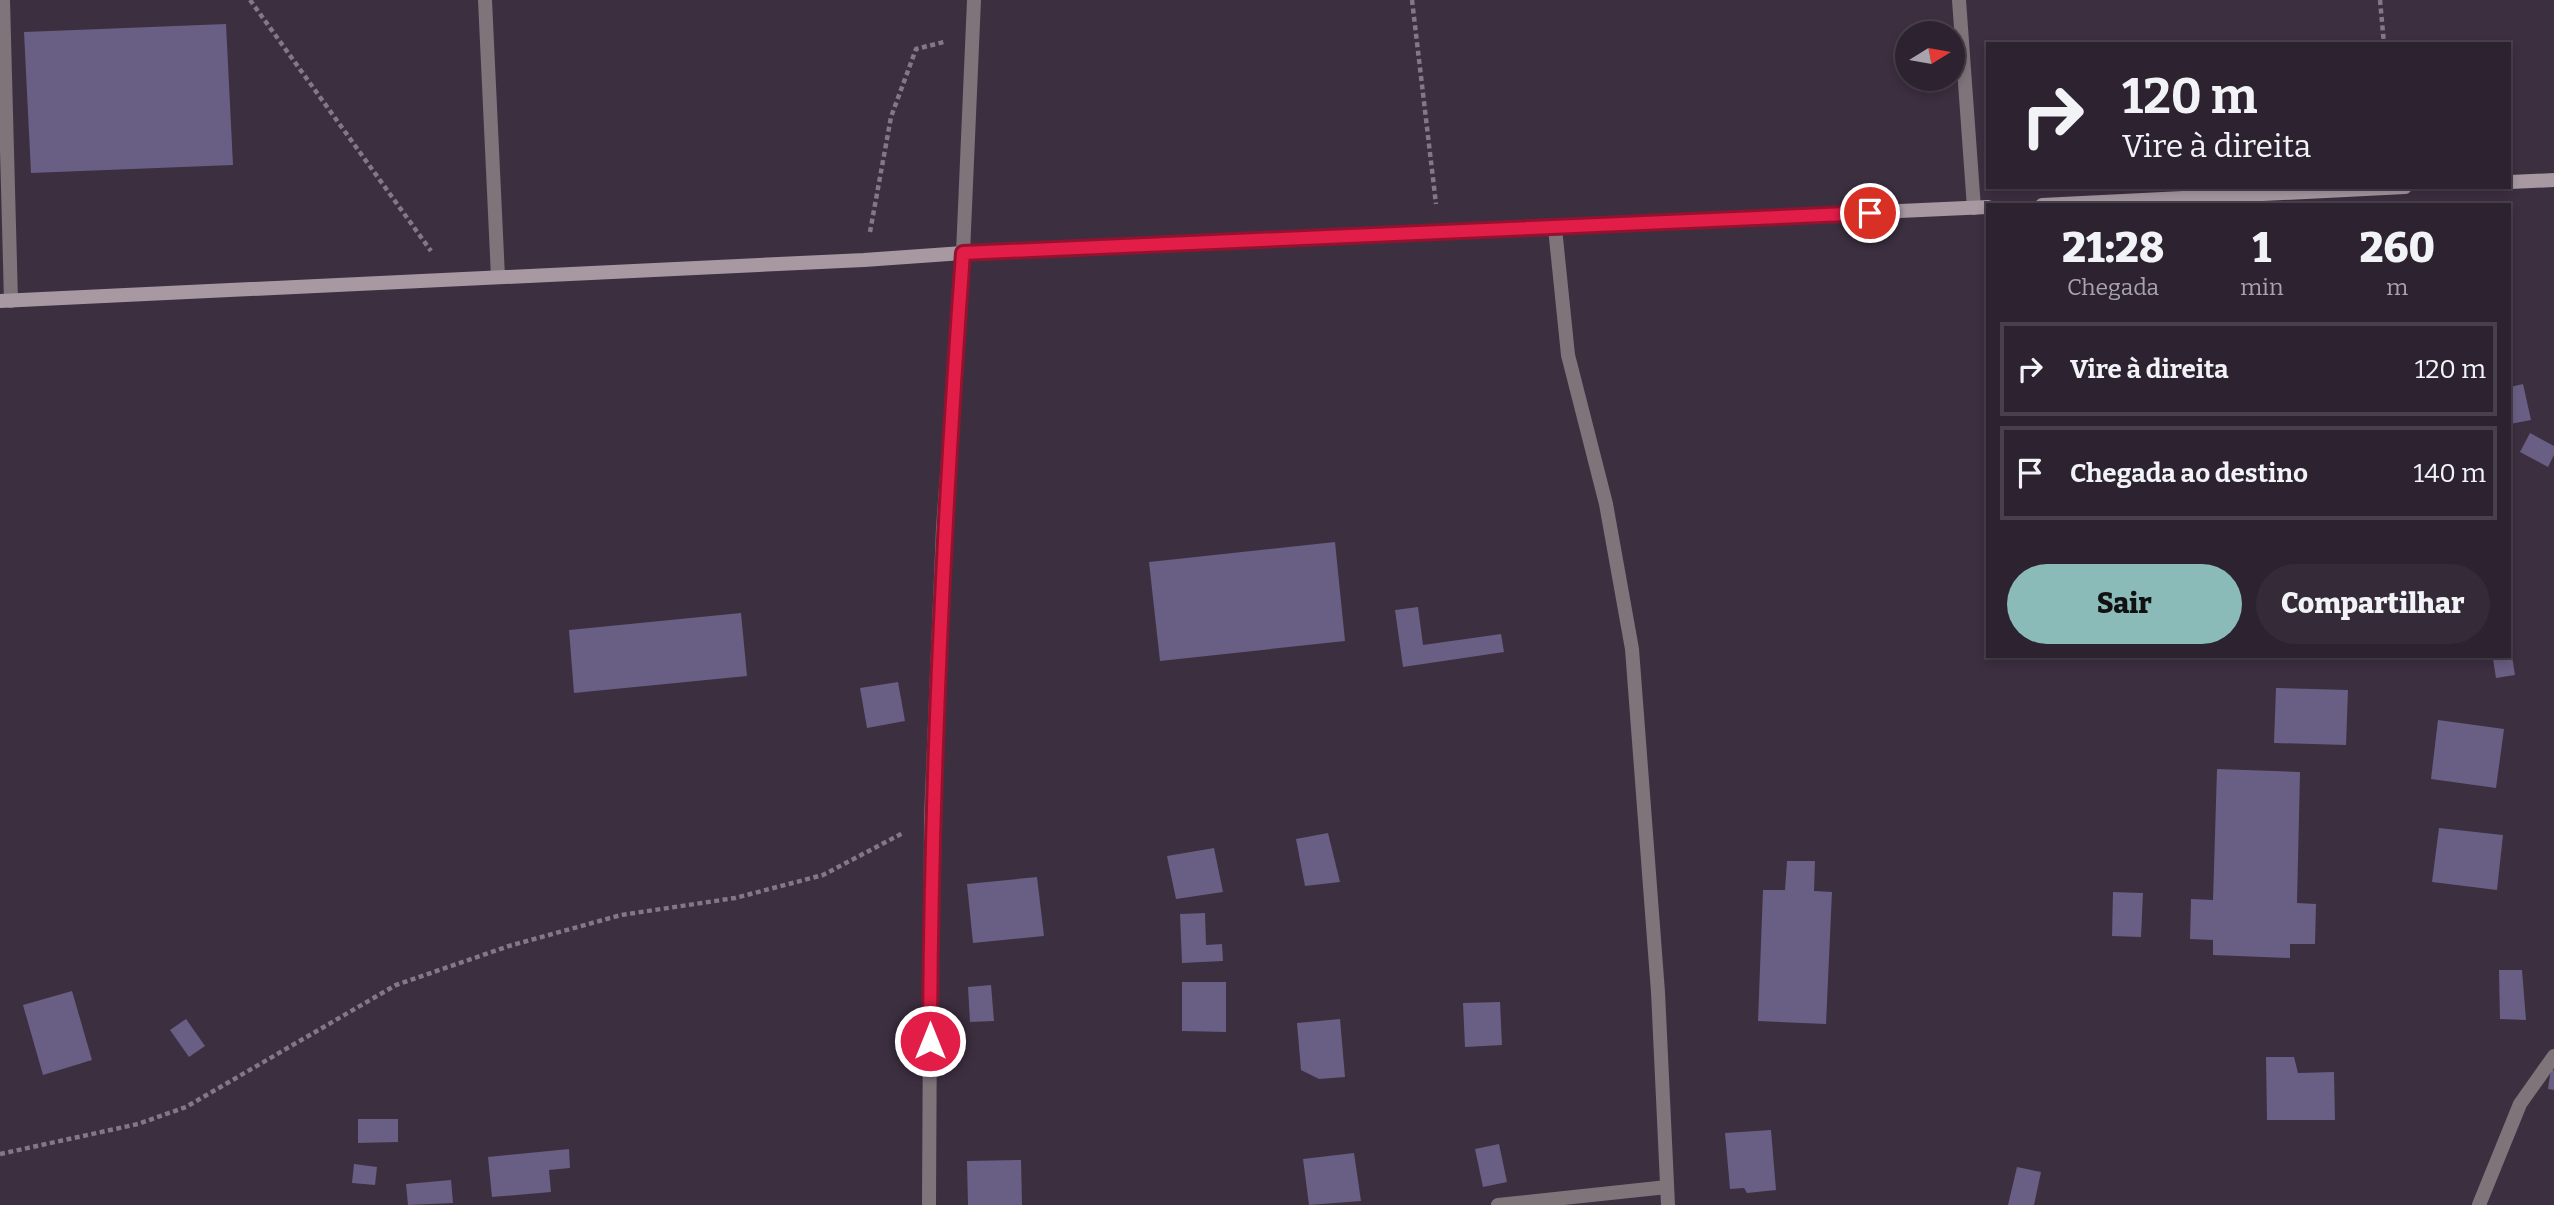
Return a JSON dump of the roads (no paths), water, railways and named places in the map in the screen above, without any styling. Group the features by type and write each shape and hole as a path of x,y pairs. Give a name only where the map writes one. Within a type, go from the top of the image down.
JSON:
{"main road":[{"path":"2511,182 2554,180"},
{"path":"2082,203 2365,189"},
{"path":"6,301 963,253 1981,208"}],"street":[{"path":"3,0 6,301"},
{"path":"485,0 498,277"},
{"path":"929,1205 932,818 943,528 963,253 975,0"},
{"path":"1959,0 1981,208"},
{"path":"1555,228 1569,355 1606,504 1632,649 1658,992 1668,1205"},
{"path":"2479,1205 2520,1104 2554,1056"},
{"path":"1498,1205 1667,1186"}]}
